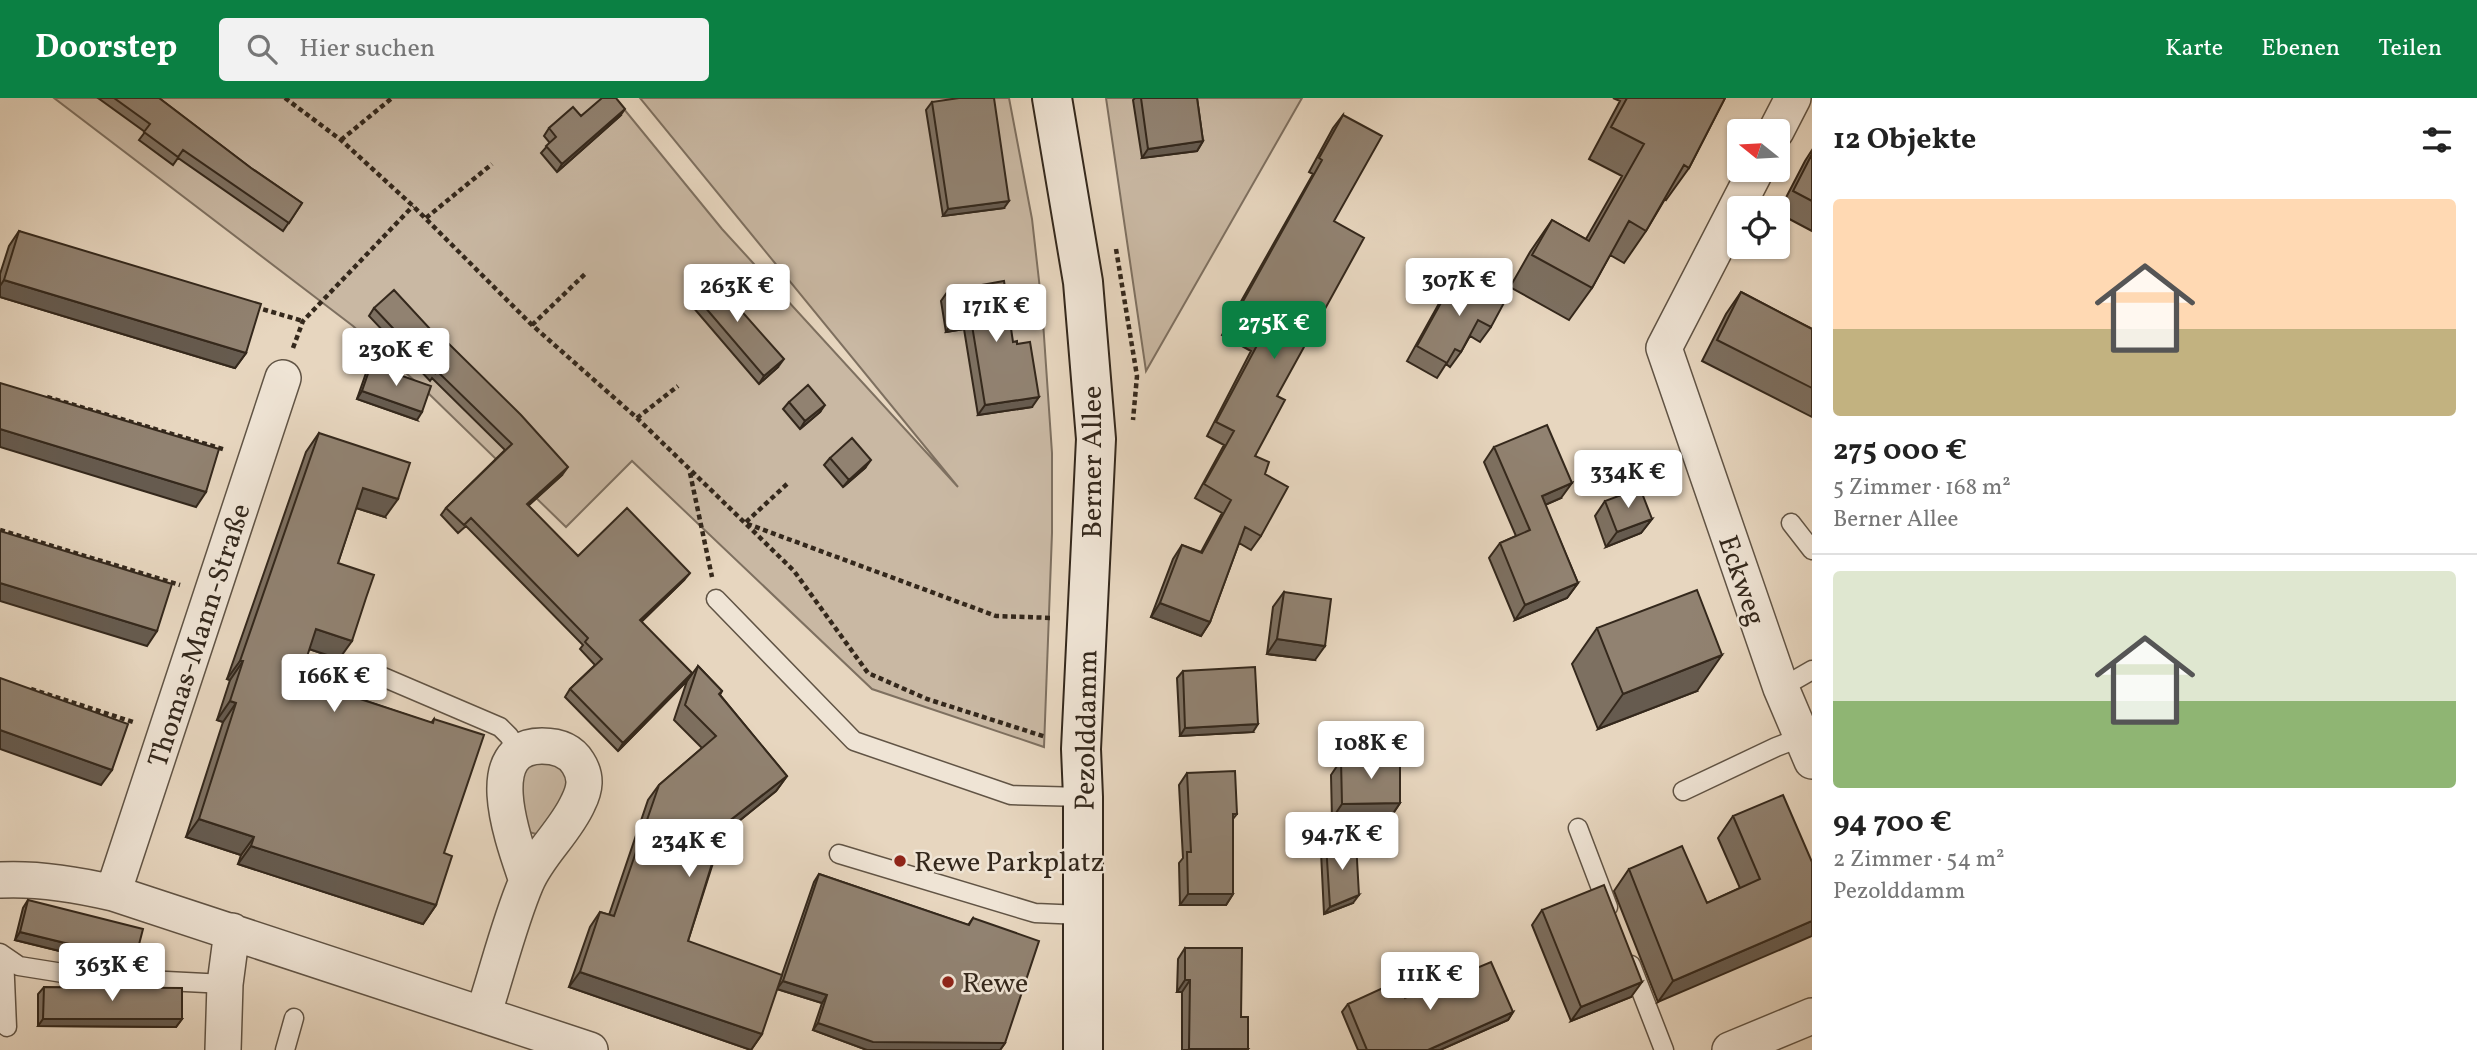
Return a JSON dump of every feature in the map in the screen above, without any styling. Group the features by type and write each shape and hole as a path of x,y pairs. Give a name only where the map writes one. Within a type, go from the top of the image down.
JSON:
{"street":[{"name":"Berner Allee","path":"1052,98 1083,282 1096,439 1088,619"},
{"path":"1782,119 1793,98"},
{"name":"Eckweg","path":"1750,182 1664,348 1781,688 1807,749"},
{"name":"Thomas-Mann-Straße","path":"113,893 283,378"},
{"name":"Pezolddamm","path":"1083,1050 1082,749 1088,619"},
{"path":"483,1015 527,881 577,807 583,793 585,777 572,754 561,748 540,746 519,752 506,773 504,790 508,820 527,881"},
{"path":"0,880 31,878 71,883 113,893 590,1050"},
{"path":"223,1050 225,984 232,931"},
{"path":"1730,1050 1812,1016"}],"lane":[{"path":"1791,523 1812,550"},
{"path":"716,599 854,741 1011,795 1083,797"},
{"path":"1781,688 1812,670"},
{"path":"383,677 500,727 519,752"},
{"path":"1683,791 1776,747 1807,749"},
{"path":"1578,828 1616,927"},
{"path":"839,854 1035,912 1082,915"},
{"path":"1626,951 1664,1050"},
{"path":"2,954 19,965 88,977 225,984"},
{"path":"2,954 7,1027"},
{"path":"285,1050 293,1017"}],"path":[{"path":"285,98 341,140 426,218 531,325 637,418 794,571 868,673 927,699 1082,749"},
{"path":"341,140 392,98"},
{"path":"426,218 492,164"},
{"path":"283,378 303,321 413,206"},
{"path":"531,325 585,274"},
{"path":"251,306 303,321"},
{"path":"637,418 678,386"},
{"path":"42,396 257,458"},
{"path":"690,471 716,599"},
{"path":"745,523 787,484"},
{"path":"745,523 996,616 1088,619"},
{"path":"0,530 212,595"},
{"path":"26,687 166,733"}],"shaded area":[{"path":"54,98 615,98 722,229 958,487 640,98 1009,98 1032,219 1042,307 1052,453 1052,533 1044,747 872,689 632,461 566,527 425,390 353,326"},
{"path":"1106,98 1302,98 1146,371"},
{"path":"531,760 552,762 569,774 568,796 540,835 525,831 515,776"}],"building":[{"path":"114,98 159,98 302,203 289,223 183,150 178,157 144,132 150,124"},
{"path":"602,98 616,98 625,109 562,164 546,146 556,137 549,128 573,107 581,116"},
{"path":"959,98 994,98 1009,201 948,209 932,102"},
{"path":"1141,98 1197,98 1203,141 1148,149"},
{"path":"1627,98 1725,98 1689,168 1684,165 1646,231 1629,221 1592,288 1532,255 1552,220 1589,241 1644,144 1611,127"},
{"path":"1343,115 1382,136 1334,221 1364,238 1277,396 1285,400 1255,456 1269,462 1265,474 1288,487 1261,536 1245,527 1210,622 1160,603 1182,545 1202,553 1231,500 1204,484 1234,431 1216,422 1261,338 1232,321 1322,160 1319,158"},
{"path":"1812,154 1812,201 1793,191"},
{"path":"19,231 261,304 246,353 4,280"},
{"path":"714,272 740,303 737,306 784,359 764,376 692,292"},
{"path":"1457,274 1505,301 1491,327 1478,320 1461,352 1455,349 1447,363 1417,346"},
{"path":"1004,281 1013,342 1030,342 1039,397 985,405 971,319 953,321 948,291"},
{"path":"394,290 442,342 445,340 521,415 568,467 527,504 578,556 627,508 690,573 640,620 692,673 623,743 570,689 602,659 585,642 588,638 471,518 464,525 446,508 512,444 436,370 435,373 374,308"},
{"path":"1741,292 1812,329 1812,388 1717,340"},
{"path":"371,365 431,386 422,412 362,391"},
{"path":"0,383 219,449 206,492 0,429"},
{"path":"808,385 825,405 805,421 789,402"},
{"path":"1547,425 1572,483 1542,496 1578,583 1525,605 1500,543 1530,530 1494,447"},
{"path":"319,433 410,463 398,499 363,488 338,563 374,575 352,641 316,629 301,675 337,687 336,691 433,723 434,719 484,735 444,853 452,856 436,905 251,846 254,837 199,819 236,703 230,701 243,661 240,661"},
{"path":"852,438 871,460 849,480 830,458"},
{"path":"1640,488 1652,519 1617,532 1605,501"},
{"path":"0,531 172,584 157,631 0,583"},
{"path":"1697,590 1722,655 1623,694 1597,628"},
{"path":"1284,592 1331,599 1325,646 1277,639"},
{"path":"698,666 722,691 719,694 787,776 724,825 688,941 782,975 762,1034 580,972 600,912 614,916 659,785 716,736 685,705"},
{"path":"1255,667 1258,724 1185,728 1183,671"},
{"path":"0,678 128,724 112,770 0,730"},
{"path":"1400,757 1400,803 1342,804 1341,760"},
{"path":"1235,771 1237,814 1233,814 1233,894 1188,894 1187,852 1191,852 1187,773"},
{"path":"1783,795 1812,862 1812,921 1673,981 1629,869 1682,846 1707,903 1760,879 1733,816"},
{"path":"1356,842 1359,895 1330,907 1326,844"},
{"path":"819,874 969,925 973,918 1039,941 1005,1043 873,1042 818,1023 827,995 783,981"},
{"path":"1604,885 1642,982 1581,1007 1542,910"},
{"path":"28,900 143,929 135,960 20,932"},
{"path":"1185,948 1242,948 1241,1017 1248,1017 1248,1049 1189,1049 1190,980 1185,980"},
{"path":"1491,962 1513,1012 1428,1050 1367,1050 1348,1004 1398,981 1405,998"},
{"path":"44,987 182,988 182,1019 43,1019"}],"place":[{"name":"Rewe Parkplatz","path":"900,861"},
{"name":"Rewe","path":"948,982"}]}
